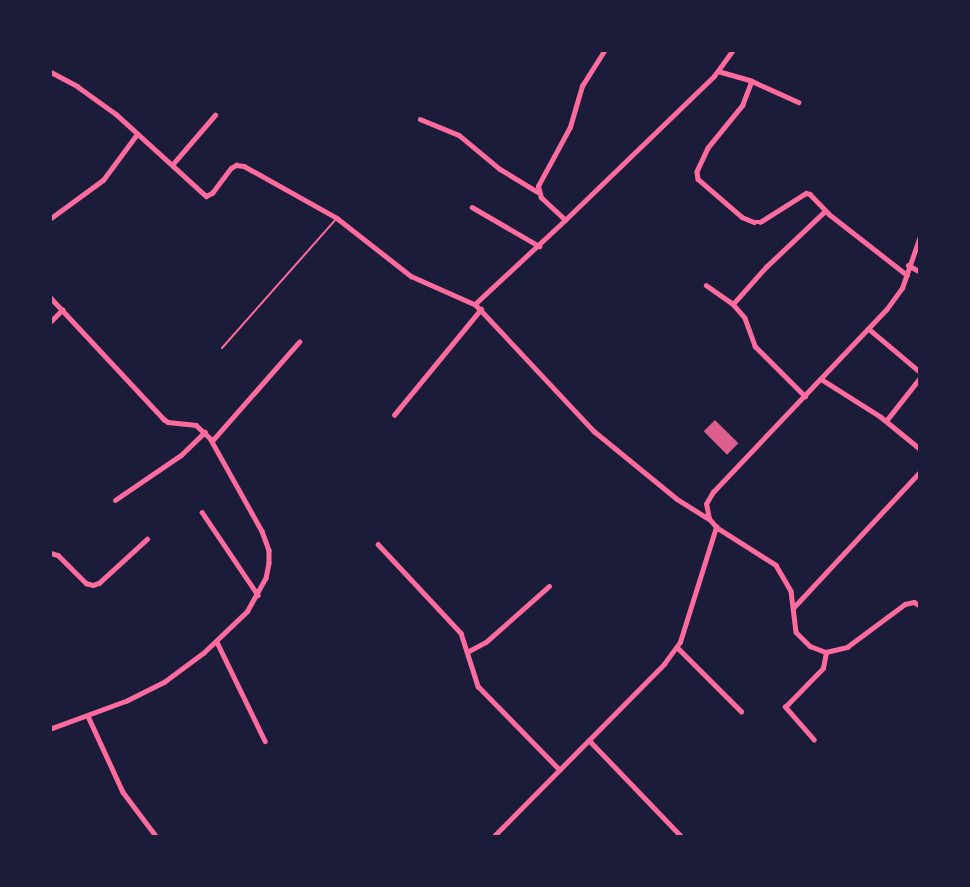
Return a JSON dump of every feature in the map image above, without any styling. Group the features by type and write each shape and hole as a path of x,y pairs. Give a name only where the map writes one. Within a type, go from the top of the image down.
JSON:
{"street":[{"path":"565,220 541,198 538,186 570,127 577,96 604,51"},
{"path":"475,304 539,246 718,71 732,51"},
{"path":"718,71 752,81 798,102"},
{"path":"51,72 108,107 208,196 231,168 236,165 244,166 337,218 411,276 434,284 475,304 594,431 677,499 776,565 789,584 796,632 810,646 826,652 847,647 905,604 919,605"},
{"path":"752,81 743,105 708,148 698,172 698,179 748,221 760,222 806,193 825,211 907,275"},
{"path":"172,165 215,115"},
{"path":"420,118 459,135 500,169 538,192"},
{"path":"51,218 103,180 137,134"},
{"path":"472,207 539,246"},
{"path":"732,304 766,267 825,211"},
{"path":"708,519 706,504 713,492 869,329 902,288 908,265 919,239"},
{"path":"908,265 919,271"},
{"path":"706,285 732,304 748,322 750,338 755,346 805,396"},
{"path":"51,298 164,419 172,423 190,423 205,432 262,531 269,550 266,578 258,595 248,611 218,642 165,681 127,701 51,729"},
{"path":"394,415 481,309"},
{"path":"51,321 62,310"},
{"path":"869,329 919,371"},
{"path":"212,441 299,342"},
{"path":"821,379 886,421 919,448"},
{"path":"886,421 919,380"},
{"path":"115,500 181,455 205,432"},
{"path":"793,608 919,472"},
{"path":"202,512 258,595"},
{"path":"494,836 664,664 677,647 716,527"},
{"path":"51,554 58,555 86,583 93,585 99,583 147,539"},
{"path":"378,544 455,626 467,652 478,686 560,770"},
{"path":"467,652 486,642 549,586"},
{"path":"218,642 265,741"},
{"path":"677,647 741,711"},
{"path":"814,740 785,707 823,668 826,652"},
{"path":"88,716 123,792 156,836"},
{"path":"589,740 681,836"}],"lane":[{"path":"222,348 337,218"}],"building":[{"path":"715,420 738,443 727,455 704,431"}]}
